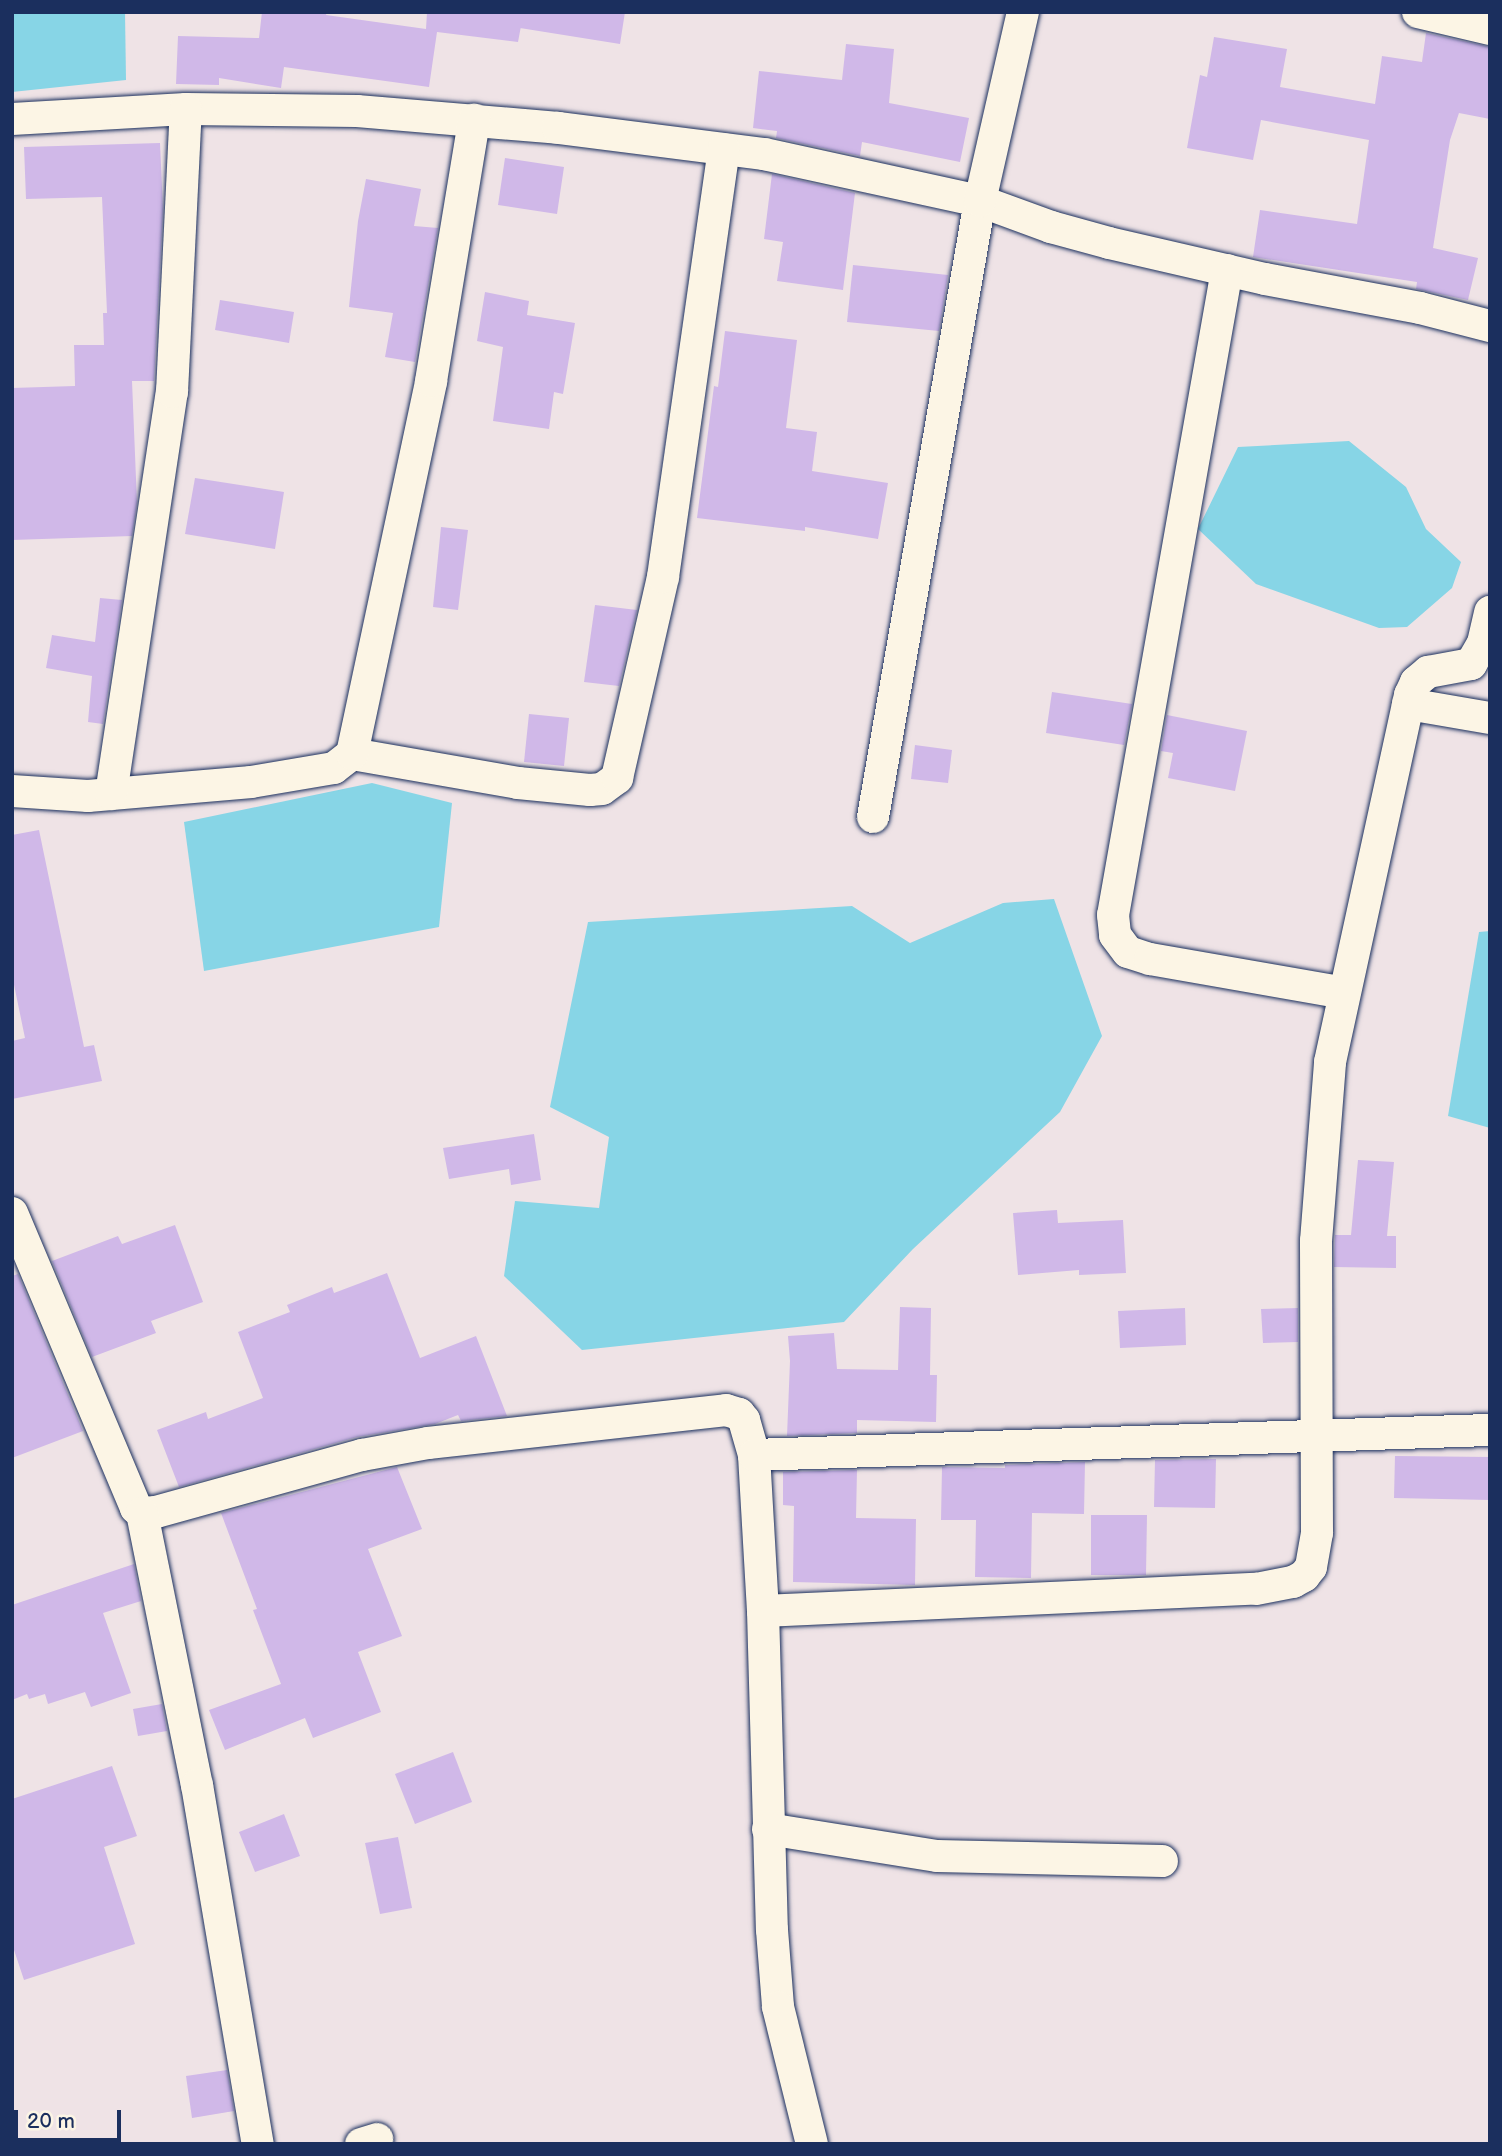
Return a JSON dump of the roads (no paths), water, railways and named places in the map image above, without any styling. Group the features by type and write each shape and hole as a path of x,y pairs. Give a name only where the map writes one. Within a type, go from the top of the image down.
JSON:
{"street":[{"path":"873,817 980,201 1023,12"},
{"path":"1418,12 1490,30"},
{"path":"12,119 186,109 345,110 474,120 724,149 841,168 980,201 1072,233 1227,270 1432,311 1490,326"},
{"path":"111,794 172,392 186,109"},
{"path":"12,791 88,796 287,777 334,768 352,754 431,381 474,120"},
{"path":"352,754 530,785 602,789 617,778 663,577 724,149"},
{"path":"1227,270 1113,915 1115,935 1128,953 1150,959 1344,993"},
{"path":"763,1611 1256,1589 1293,1582 1304,1576 1316,1552 1316,1241 1326,1091 1344,993 1408,704 1420,677 1428,672 1471,664 1483,643 1490,611"},
{"path":"1408,704 1490,718"},
{"path":"12,1213 136,1508 142,1513 197,1785 258,2144"},
{"path":"142,1513 156,1512 392,1449 713,1412 739,1414 748,1430 754,1455 763,1611 772,1930 779,2007 812,2144"},
{"path":"754,1455 1490,1430"},
{"path":"768,1829 937,1856 1162,1861"}],"water":[{"path":"12,12 125,12 126,80 12,92"},
{"path":"1349,441 1406,487 1426,529 1461,562 1452,588 1407,627 1379,628 1256,584 1198,529 1238,447"},
{"path":"372,783 452,803 439,927 204,971 184,822"},
{"path":"1054,899 1102,1036 1060,1112 913,1249 844,1322 582,1350 504,1276 515,1201 599,1208 609,1137 550,1107 588,922 852,906 910,943 1003,903"},
{"path":"1490,931 1490,1128 1448,1116 1479,932"}]}
